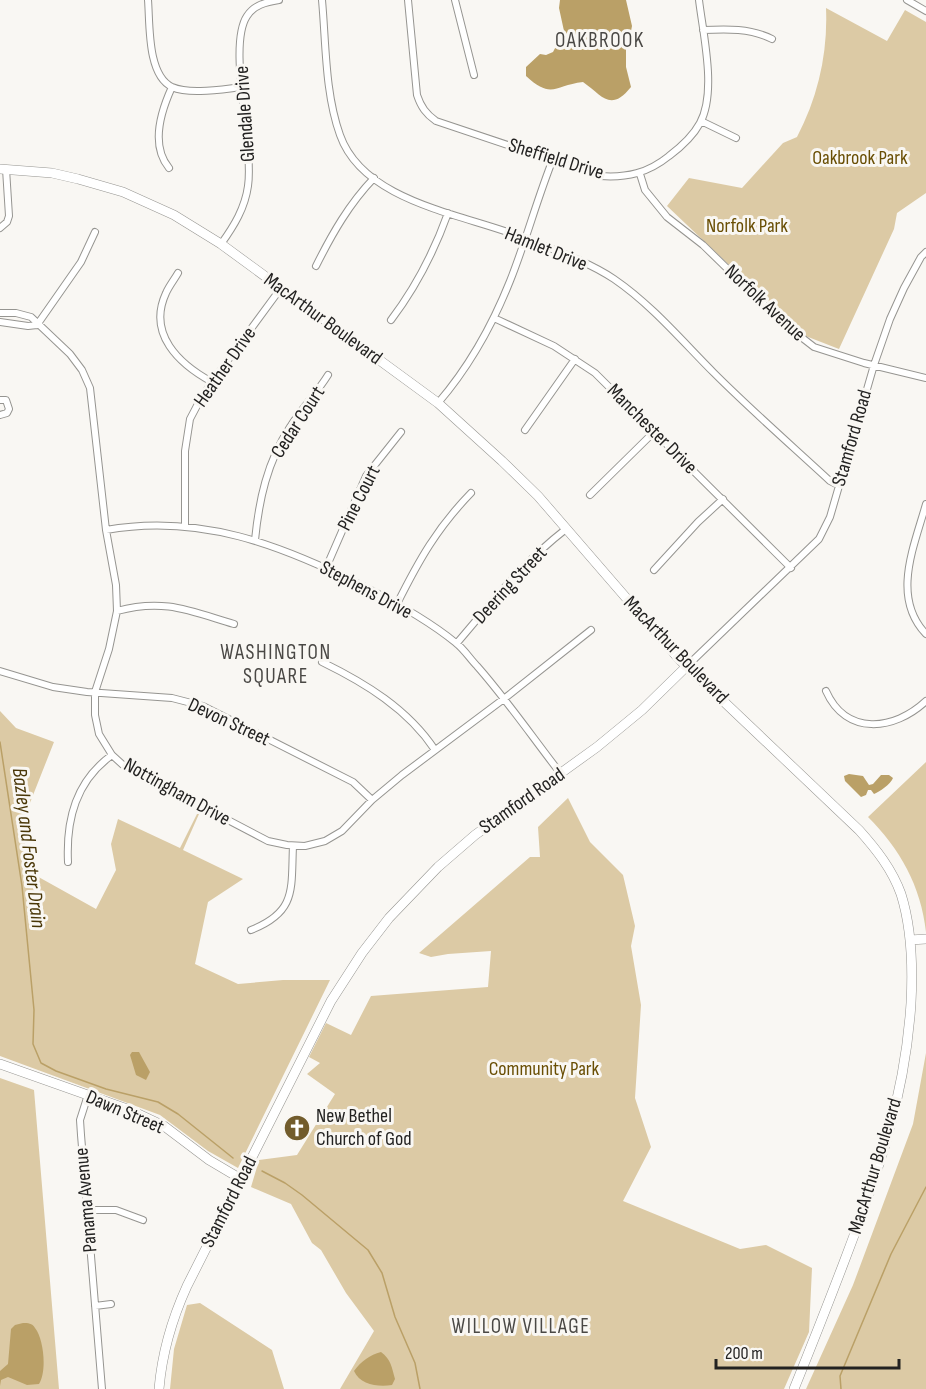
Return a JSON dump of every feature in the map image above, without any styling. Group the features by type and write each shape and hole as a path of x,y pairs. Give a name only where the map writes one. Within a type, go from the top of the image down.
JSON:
{"street":[{"path":"148,0 155,67 172,87 184,90 242,87"},
{"name":"Glendale Drive","path":"221,244 240,213 249,186 250,165 240,42 242,26 251,10 259,5 279,0"},
{"name":"Hamlet Drive","path":"322,0 329,83 334,111 340,136 353,159 389,189 410,200 525,238 581,261 612,278 651,309 723,382 830,481 838,485"},
{"name":"Sheffield Drive","path":"408,0 417,95 420,105 428,115 436,121 600,176 615,177 640,174 660,163 679,149 701,121 708,95 699,0"},
{"path":"454,0 474,75"},
{"path":"907,0 926,11"},
{"path":"703,30 744,29 772,39"},
{"path":"169,168 164,162 159,130 160,114 172,87"},
{"path":"701,121 736,138"},
{"path":"438,403 465,367 494,318 553,159"},
{"path":"0,228 7,222 9,216 3,169"},
{"name":"MacArthur Boulevard","path":"3,169 52,173 123,192 174,215 221,244 438,403 538,496 687,666 859,830 886,864 900,894 910,940 912,969 909,1030 895,1113 877,1176 794,1389"},
{"name":"Norfolk Avenue","path":"640,174 645,190 667,217 703,245 791,329 814,347 926,378"},
{"path":"316,266 351,206 374,178"},
{"path":"391,320 432,255 448,213"},
{"path":"0,322 37,325 81,262 95,232"},
{"name":"Stamford Road","path":"159,1389 166,1344 176,1311 331,1001 362,953 389,918 438,867 475,835 561,774 642,710 819,539 830,517 874,365 890,319 921,256 926,252"},
{"path":"178,273 165,294 161,315 162,332 178,358 197,374 212,382"},
{"name":"Heather Drive","path":"185,526 185,451 188,428 195,409 281,288"},
{"name":"Nottingham Drive","path":"0,313 16,313 31,317 70,354 82,370 90,388 117,611 109,649 95,692 96,724 102,740 112,755 134,771 268,841 293,846 312,844 333,837 348,826 372,800 591,630"},
{"name":"Manchester Drive","path":"494,318 554,346 575,359 610,387 791,568"},
{"path":"525,430 575,359"},
{"name":"Cedar Court","path":"255,540 265,479 274,456 289,428 328,375"},
{"path":"0,400 6,400 9,409 8,413 0,415"},
{"name":"Pine Court","path":"326,568 366,476 400,432"},
{"path":"590,495 654,432"},
{"path":"397,604 434,536 452,512 471,493"},
{"path":"654,570 698,522 723,499"},
{"path":"926,504 923,529 908,567 907,593 916,621 926,634"},
{"name":"Stephens Drive","path":"106,530 135,526 185,526 220,531 255,540 304,558 397,604 457,643 505,698 561,774"},
{"name":"Deering Street","path":"457,643 501,589 566,529"},
{"path":"117,611 136,606 163,605 183,608 234,624"},
{"path":"322,662 385,697 417,727 435,750"},
{"name":"Devon Street","path":"0,671 53,687 172,698 203,706 353,782 372,800"},
{"path":"825,691 838,711 853,721 862,723 882,723 902,718 917,710 926,701"},
{"path":"68,862 68,832 83,785 95,768 112,755"},
{"path":"251,930 274,919 282,910 289,895 292,880 293,846"},
{"path":"910,940 926,939"},
{"name":"Dawn Street","path":"0,1064 130,1110 164,1126 209,1160 241,1179"},
{"name":"Panama Avenue","path":"88,1095 80,1120 102,1389"},
{"path":"87,1210 116,1210 143,1220"},
{"path":"95,1306 111,1304"}],"green space":[{"name":"Oakbrook Park","path":"826,8 887,41 905,10 926,22 926,193 897,213 894,229 839,349 803,335 667,206 689,178 742,188 783,143 797,137 811,106 820,74 825,42"},
{"path":"0,711 16,728 54,742 24,818 26,870 96,909 116,870 111,844 118,819 180,848 199,814 183,850 243,879 208,902 195,964 238,984 283,980 330,980 238,1168 208,1151 160,1115 0,1056"},
{"path":"926,762 926,932 919,899 907,869 890,842 868,817"},
{"name":"Community Park","path":"568,798 590,842 623,875 635,926 631,946 641,1005 635,1098 651,1147 623,1201 740,1249 766,1245 812,1268 809,1332 784,1389 340,1389 374,1331 346,1293 321,1250 312,1243 291,1204 251,1187 259,1160 297,1155 335,1094 307,1074 320,1063 309,1057 326,1023 351,1035 371,996 488,987 491,951 431,957 419,953 530,857 540,857 538,827"},
{"path":"926,1053 926,1389 806,1389 853,1285 913,1124"},
{"path":"0,1078 34,1090 59,1389 0,1389"},
{"path":"200,1303 272,1350 284,1389 170,1389 174,1349 187,1305"}],"shaded area":[{"path":"560,0 626,0 632,26 631,42 626,46 626,67 631,87 624,95 617,99 606,99 583,82 548,89 526,76 526,67 540,54 546,55 553,52 564,31 559,8"},
{"path":"849,774 863,776 869,785 881,775 889,775 893,778 879,792 874,794 868,790 866,795 861,797 845,781 844,776"},
{"path":"132,1052 139,1052 150,1072 146,1080 136,1075 130,1055"},
{"path":"23,1323 33,1325 41,1340 44,1364 41,1379 39,1384 27,1385 8,1377 1,1380 0,1386 0,1371 8,1364 11,1329"},
{"path":"381,1352 392,1367 395,1379 392,1385 370,1384 360,1379 354,1371 366,1359"}],"waterway":[{"name":"Bazley and Foster Drain","path":"0,742 22,886 34,1010 33,1044 41,1063 56,1071 106,1089 158,1102 178,1114 233,1158"},
{"name":"Bazley and Foster Drain","path":"262,1171 302,1195 368,1250 382,1273 395,1317 415,1363 420,1389"},
{"path":"841,1389 840,1376 891,1254 926,1187"}],"place":[{"name":"New Bethel Church of God","path":"297,1128"}],"district":[{"name":"OAKBROOK","path":"600,40"},
{"name":"WASHINGTON SQUARE","path":"276,664"},
{"name":"WILLOW VILLAGE","path":"521,1326"}],"park label":[{"name":"Norfolk Park","path":"747,226"}]}
